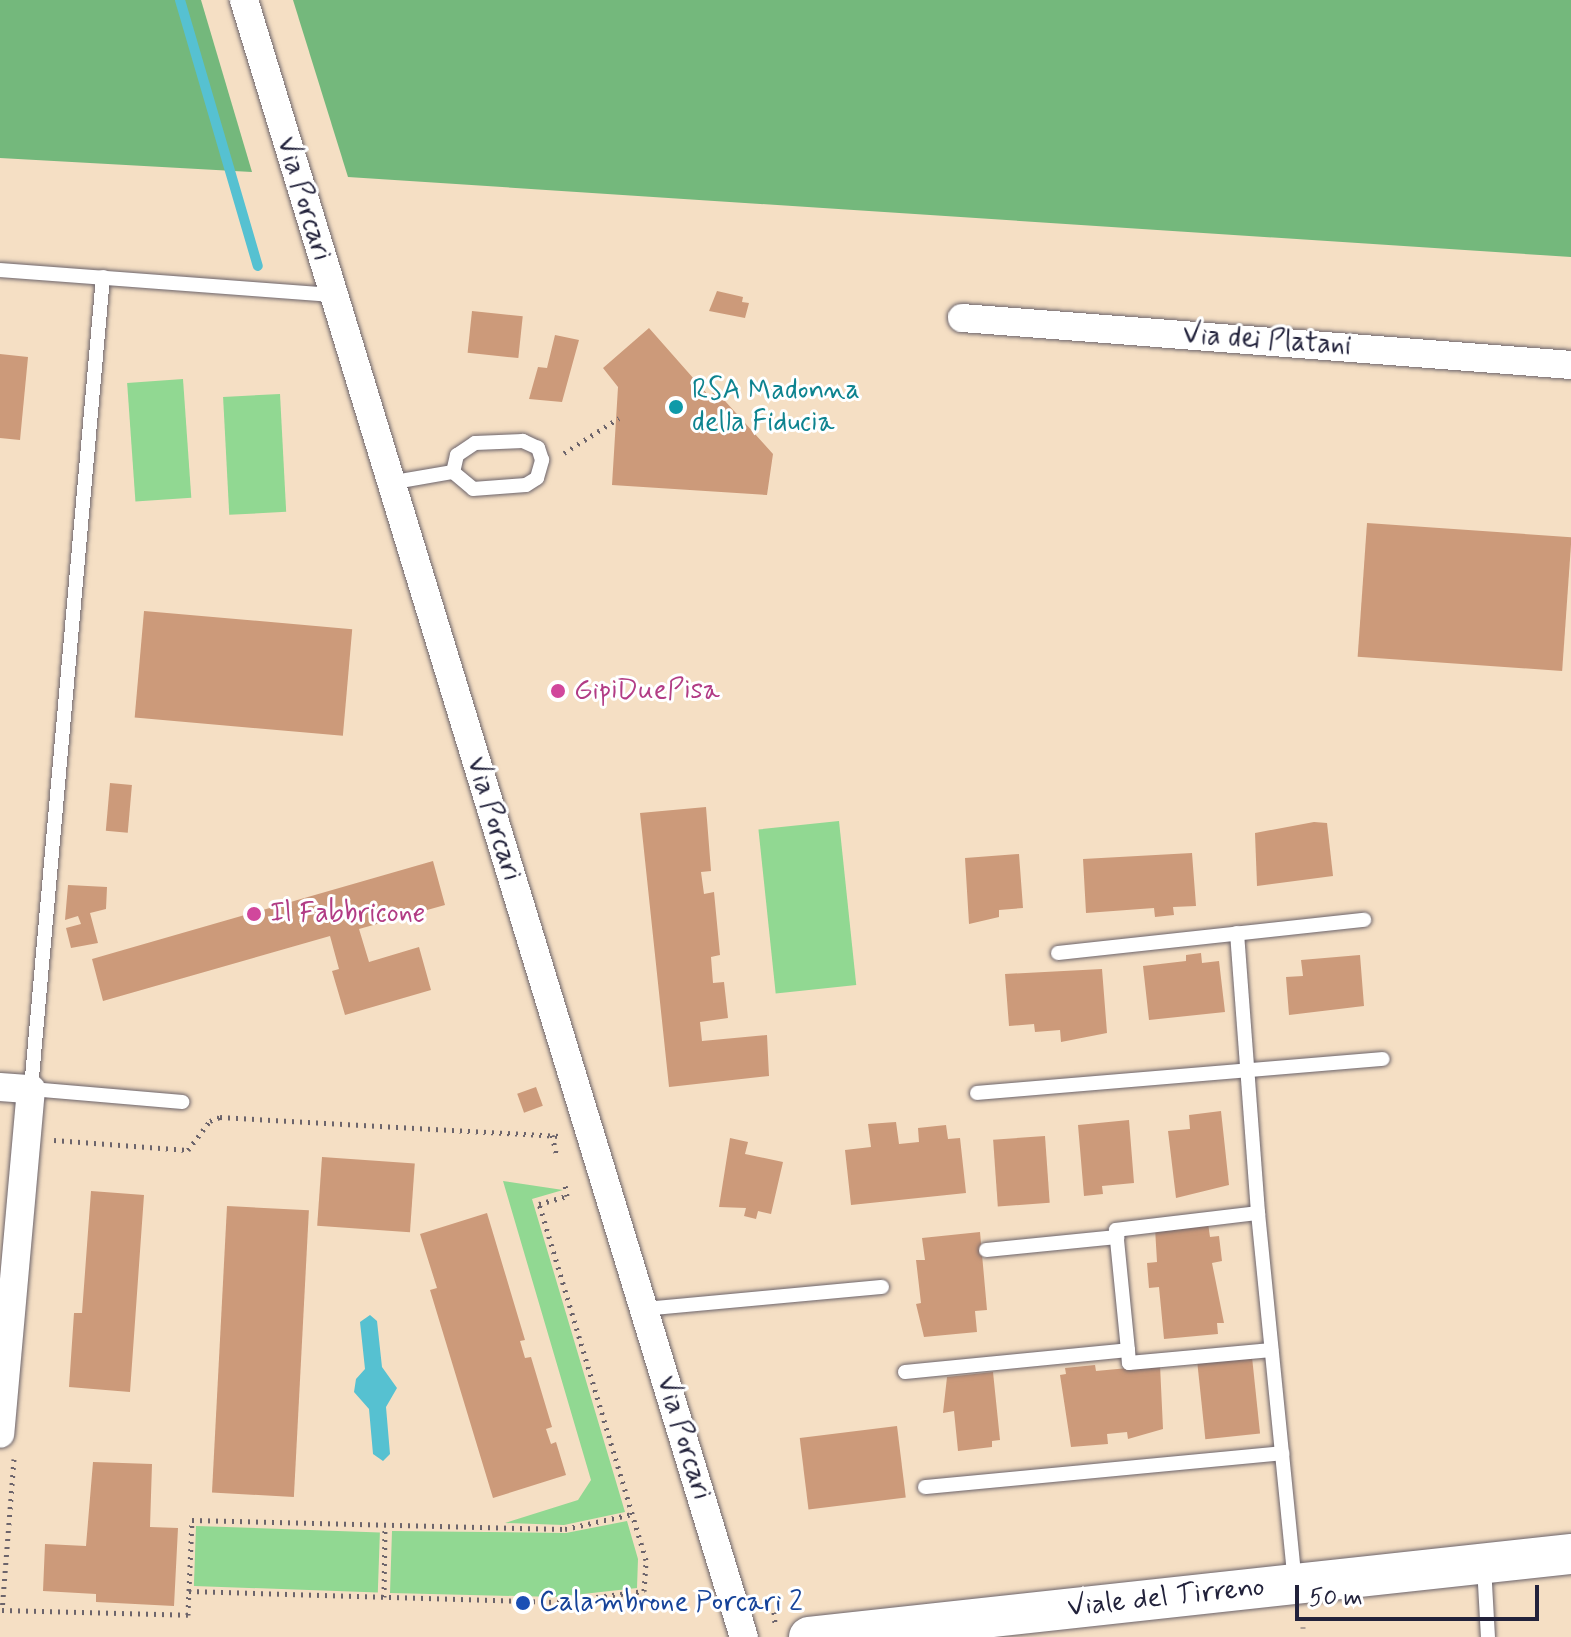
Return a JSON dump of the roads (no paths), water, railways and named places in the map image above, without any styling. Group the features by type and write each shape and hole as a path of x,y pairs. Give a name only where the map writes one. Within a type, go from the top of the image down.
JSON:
{"main road":[{"name":"Viale del Tirreno","path":"809,1637 1571,1554"}],"street":[{"name":"Via Porcari","path":"244,0 388,483 744,1637"},
{"name":"Via dei Platani","path":"962,318 1571,365"},
{"path":"0,1087 31,1089 8,1443"}],"lane":[{"path":"0,270 332,295"},
{"path":"103,277 31,1089 182,1102"},
{"path":"388,483 453,472 473,489 526,485 537,478 542,460 538,448 523,441 475,443 457,455 453,472"},
{"path":"1058,953 1364,920"},
{"path":"1237,933 1258,1213 1295,1584"},
{"path":"977,1093 1245,1067 1383,1059"},
{"path":"1258,1213 1116,1230 1129,1363 1271,1350"},
{"path":"986,1250 1117,1237"},
{"path":"644,1309 882,1287"},
{"path":"905,1372 1128,1350"},
{"path":"925,1487 1282,1453"},
{"path":"1484,1564 1488,1637"}],"water":[{"path":"370,1315 377,1321 382,1367 397,1388 386,1407 390,1454 383,1461 373,1454 369,1409 354,1392 356,1379 365,1369 360,1322"}],"waterway":[{"path":"180,0 258,266"}],"place":[{"name":"RSA Madonna della Fiducia","path":"676,407"},
{"name":"GipiDuePisa","path":"558,691"},
{"name":"Il Fabbricone","path":"254,914"},
{"name":"Calambrone Porcari 2","path":"523,1603"}]}
